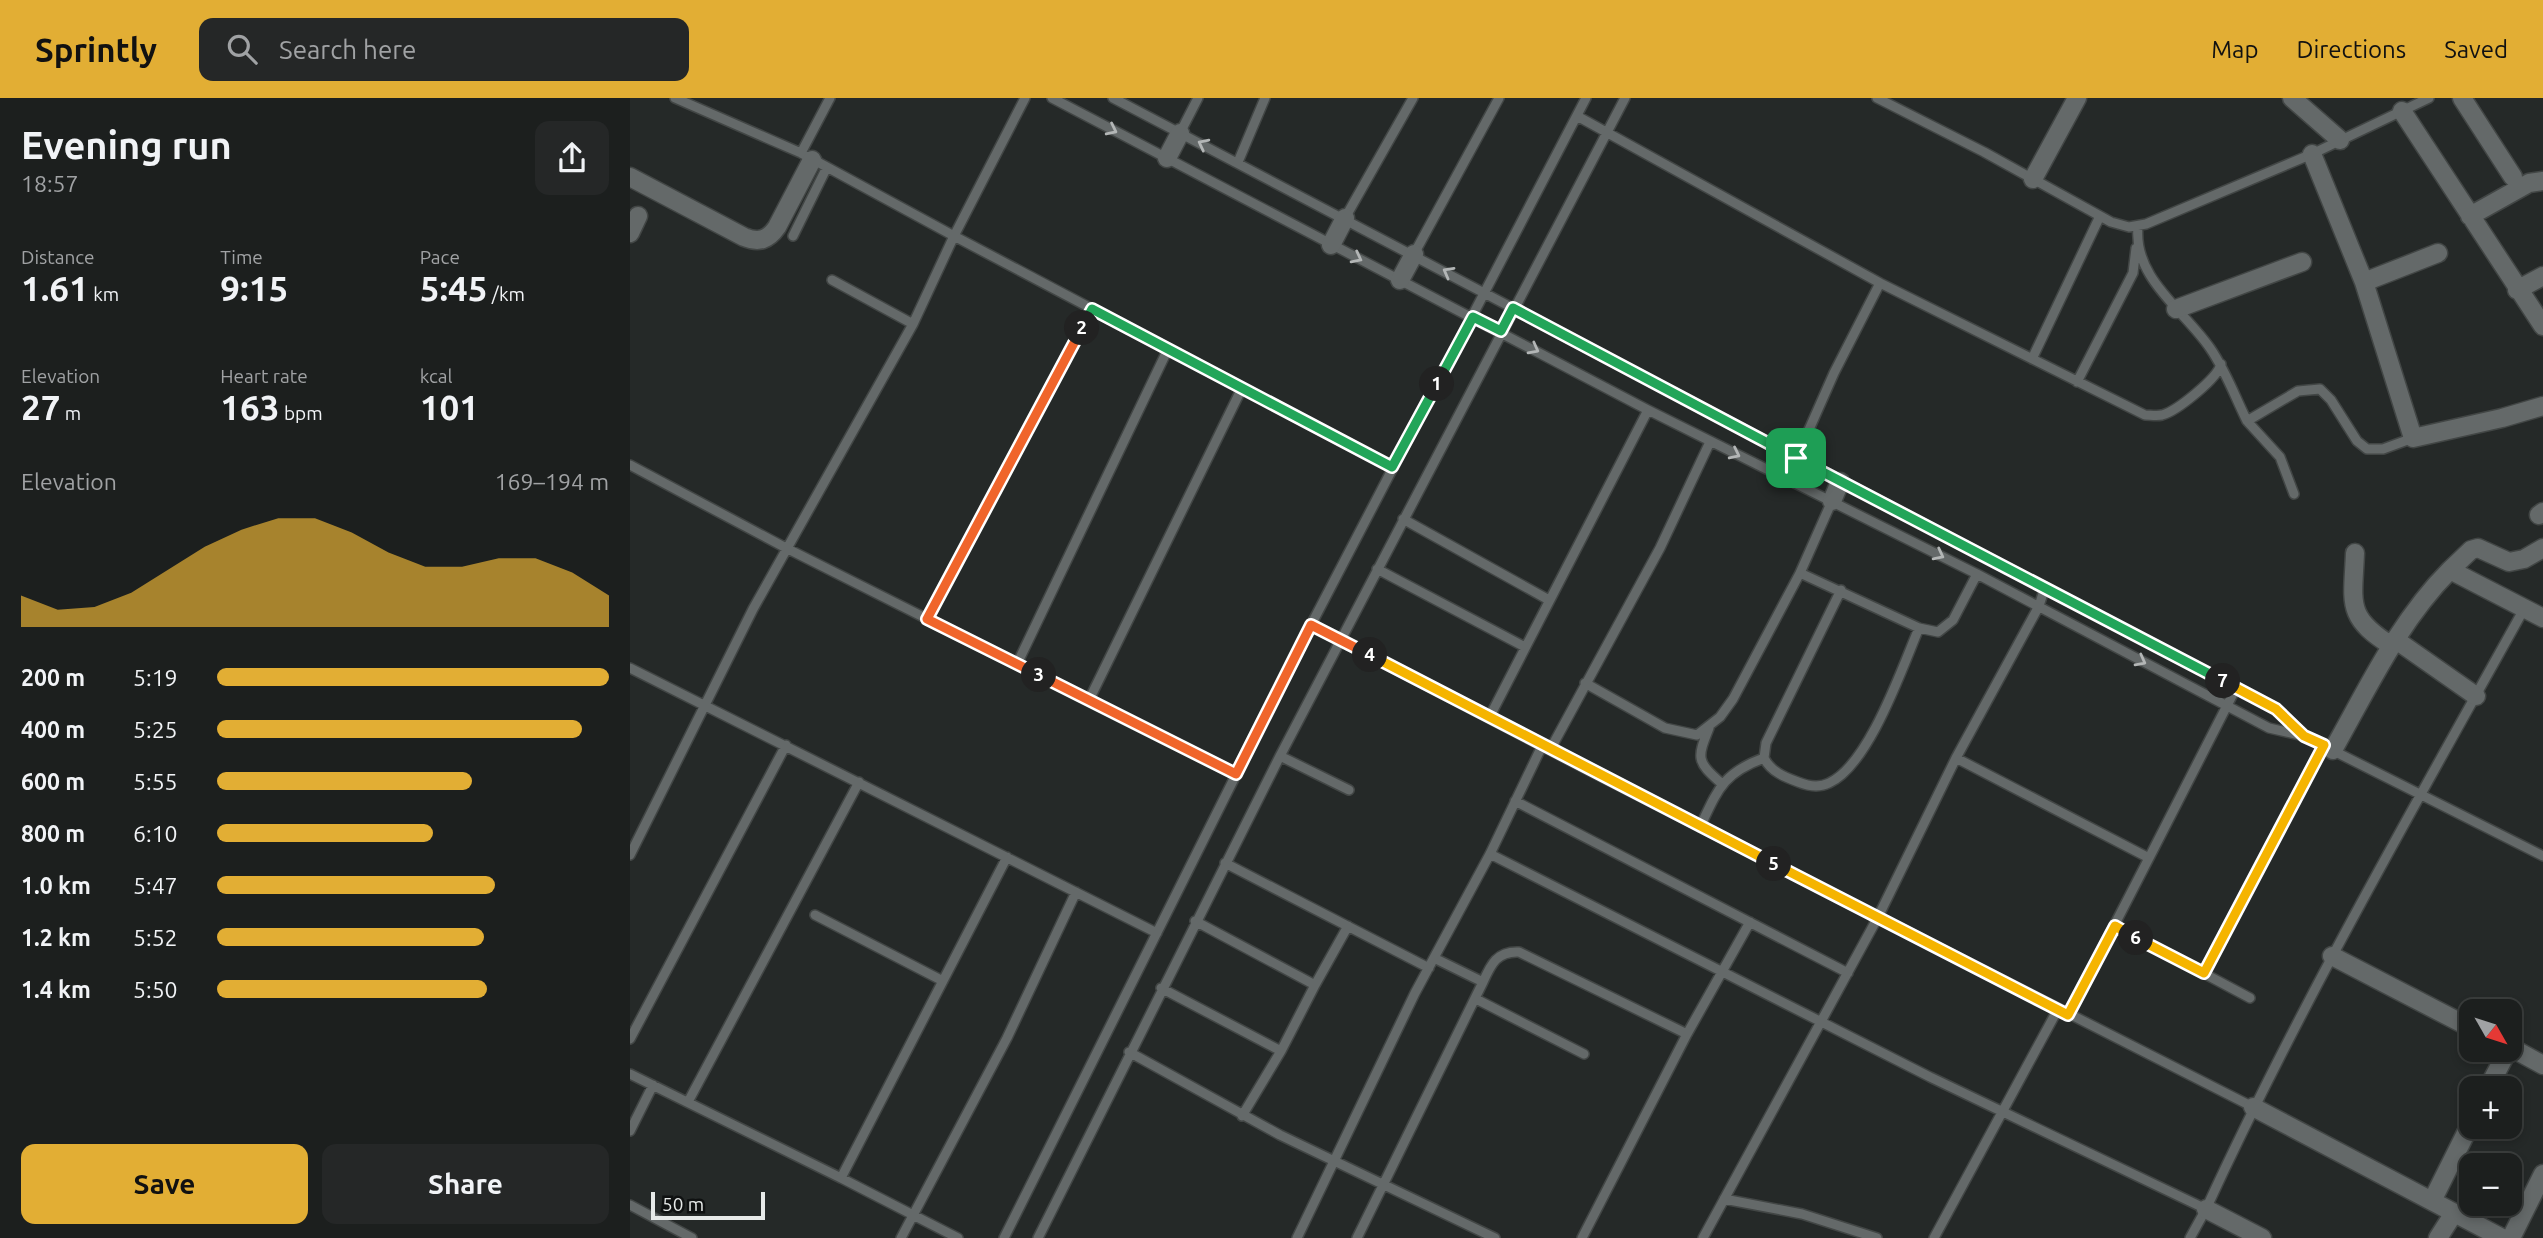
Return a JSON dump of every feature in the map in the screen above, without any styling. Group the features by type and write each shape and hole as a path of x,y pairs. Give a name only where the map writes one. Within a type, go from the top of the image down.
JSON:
{"street":[{"path":"2032,179 2077,98"},
{"path":"2292,98 2340,140"},
{"path":"2462,98 2514,177"},
{"path":"2402,111 2543,326"},
{"path":"1167,158 1180,132"},
{"path":"2312,153 2364,282 2413,438 2542,408"},
{"path":"630,177 744,237 761,240 771,236 777,227 813,160"},
{"path":"2470,216 2529,183 2543,181"},
{"path":"1331,245 1345,218"},
{"path":"2364,282 2438,253"},
{"path":"1400,280 1414,254"},
{"path":"2176,309 2302,262"},
{"path":"2517,290 2543,276"},
{"path":"1832,501 1840,482"},
{"path":"2328,748 2394,643 2427,596 2450,570 2478,548 2510,562 2524,559 2543,548"},
{"path":"2355,553 2353,596 2357,615 2368,631 2394,643 2476,696"},
{"path":"2450,570 2543,618"},
{"path":"2332,956 2459,1022"},
{"path":"2522,1055 2543,1065"},
{"path":"2253,1107 2502,1238"},
{"path":"2432,1201 2463,1139"},
{"path":"2511,1238 2543,1174"},
{"path":"2206,1209 2262,1238"},
{"path":"2438,1238 2454,1213"}],"lane":[{"path":"676,98 813,160 1392,467"},
{"path":"793,236 831,98"},
{"path":"630,855 705,703 913,324 954,236 1025,98"},
{"path":"1052,98 1648,410 1977,574 2269,728 2304,736 2543,856"},
{"path":"1113,98 2276,709 2304,736"},
{"path":"1180,132 1198,98"},
{"path":"1238,162 1265,98"},
{"path":"1345,218 1413,98"},
{"path":"1414,254 1499,98"},
{"path":"1004,1238 1311,625 1586,98"},
{"path":"1038,1238 1280,755 1625,98"},
{"path":"1877,98 2119,226 2138,227 2312,153 2429,98"},
{"path":"1577,116 1880,283 2135,411 2161,415 2219,374 2221,364"},
{"path":"2032,359 2100,216"},
{"path":"2077,382 2133,274 2138,227"},
{"path":"2136,246 2154,282 2199,332 2221,364 2248,421 2280,457 2294,494"},
{"path":"832,280 913,324"},
{"path":"1796,458 1834,373 1880,283"},
{"path":"927,619 1092,309"},
{"path":"1017,664 1168,349"},
{"path":"2248,421 2298,391 2313,387 2326,394 2357,441 2367,449 2383,449 2413,438"},
{"path":"1089,700 1242,388"},
{"path":"1489,718 1648,410"},
{"path":"1297,1238 1431,963 1490,854 1515,801 1660,548 1710,442"},
{"path":"630,465 788,549 1236,774"},
{"path":"1721,783 1703,767 1699,752 1709,728 1733,699 1755,663 1832,501"},
{"path":"1403,519 1549,600"},
{"path":"1377,569 1525,647"},
{"path":"1800,573 1919,628 1938,632 1946,627 1960,609 1977,574"},
{"path":"1703,1238 1878,917 1956,758 2039,606 2045,587"},
{"path":"1841,590 1766,743 1764,758 1775,772 1808,786 1820,786 1838,777 1872,734 1919,628"},
{"path":"2190,1238 2253,1107 2332,956 2524,609"},
{"path":"1311,625 1700,827 2253,1107"},
{"path":"630,668 705,703 1157,933"},
{"path":"1585,683 1676,732 1697,735 1709,728"},
{"path":"2068,1015 2236,688"},
{"path":"630,1039 786,744"},
{"path":"2204,973 2328,748"},
{"path":"1280,755 1349,790"},
{"path":"1700,827 1721,783 1740,767 1764,758"},
{"path":"1956,758 2149,858"},
{"path":"688,1102 859,782"},
{"path":"1515,801 1848,973"},
{"path":"1490,854 2003,1112 2206,1209"},
{"path":"842,1178 1007,857"},
{"path":"1225,863 1349,926 1431,963 1483,982"},
{"path":"901,1238 1007,1038 1076,892"},
{"path":"815,915 943,981"},
{"path":"1195,921 1315,985"},
{"path":"1582,1238 1687,1034 1750,922"},
{"path":"1242,1116 1349,926"},
{"path":"2115,926 2250,998"},
{"path":"1357,1238 1386,1184 1483,982 1497,958 1504,953 1519,952 1687,1034"},
{"path":"1161,988 1281,1051"},
{"path":"1476,999 1584,1054"},
{"path":"1934,1238 2058,1009"},
{"path":"1129,1052 1242,1116 1495,1238"},
{"path":"630,1074 958,1238"},
{"path":"630,1131 653,1085"},
{"path":"1724,1199 1802,1214 1877,1238"},
{"path":"630,1205 692,1238"}],"route":[{"path":"1513,308 1796,458 2276,709 2304,736 2324,745 2204,973 2115,926 2068,1015 1311,625 1236,774 927,619 1092,309 1392,467 1473,317 1501,331 1513,308"}]}
